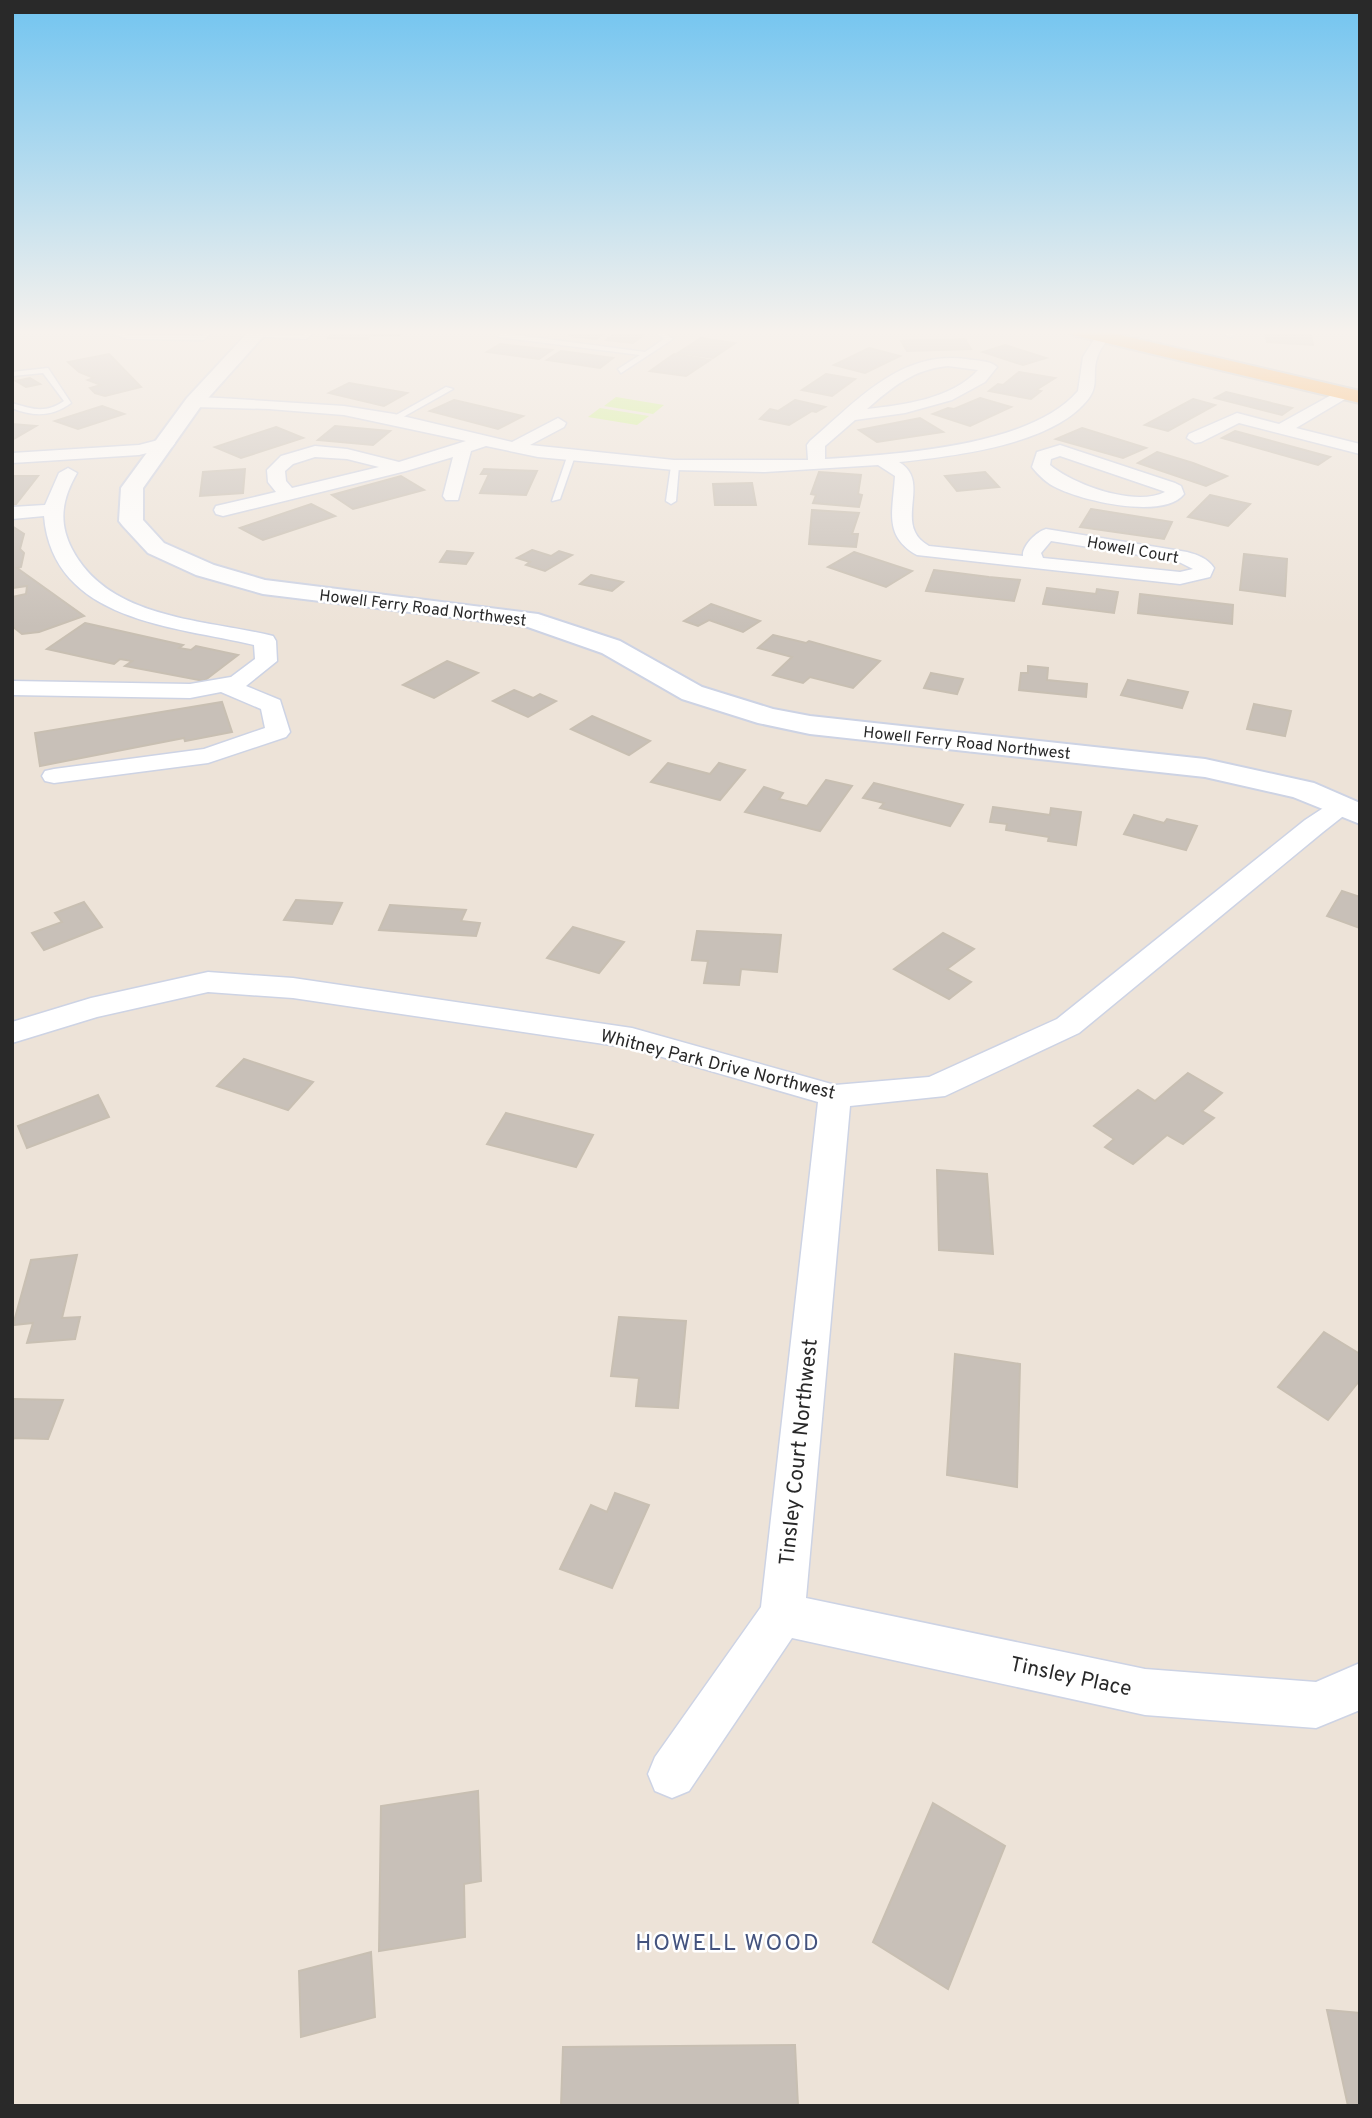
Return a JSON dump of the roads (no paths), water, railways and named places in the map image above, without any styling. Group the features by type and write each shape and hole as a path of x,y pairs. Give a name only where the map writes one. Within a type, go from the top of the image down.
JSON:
{"street":[{"name":"Howell Ferry Road Northwest","path":"173,429 132,488 131,521 156,548 205,570 263,587 529,619 611,647 692,693 768,717 810,725 1205,768 1303,790 1352,811"},
{"path":"435,429 515,447 571,456 715,469 882,460 927,454 1028,429"},
{"path":"515,447 548,429"},
{"path":"817,465 816,445 835,429"},
{"path":"1195,438 1214,429"},
{"path":"1286,429 1360,449"},
{"path":"1310,435 1321,429"},
{"path":"1012,434 1060,450 1169,487 1175,490 1175,494 1166,502 1153,503 1077,490 1062,484 1041,467 1043,456 1060,450"},
{"path":"223,510 400,467 464,450 486,441"},
{"path":"12,448 139,450 162,443"},
{"path":"12,458 79,447"},
{"path":"452,496 464,450"},
{"path":"288,495 277,482 276,470 283,461 303,453 341,454 400,467"},
{"name":"Howell Court","path":"882,460 901,471 904,476 902,527 908,542 924,551 1035,563 1180,578 1197,576 1203,573 1204,568 1195,561 1180,556 1046,535 1031,552 1035,563"},
{"path":"12,688 190,691 237,682 266,661 265,641 229,630 142,616 85,586 65,561 52,522 54,495 68,473"},
{"path":"12,513 53,510"},
{"path":"54,776 208,756 278,732 272,705 223,685"},
{"name":"Whitney Park Drive Northwest","path":"12,1033 91,1008 208,982 269,986 632,1038 835,1096 934,1088 1068,1026 1314,826 1352,811"},
{"name":"Tinsley Court Northwest","path":"672,1774 782,1614 835,1096"},
{"name":"Tinsley Place","path":"782,1614 1145,1692 1316,1705 1360,1686"}],"lane":[{"path":"555,499 571,456"},
{"path":"671,501 675,466"}],"district":[{"name":"HOWELL WOOD","path":"728,1942"}]}
